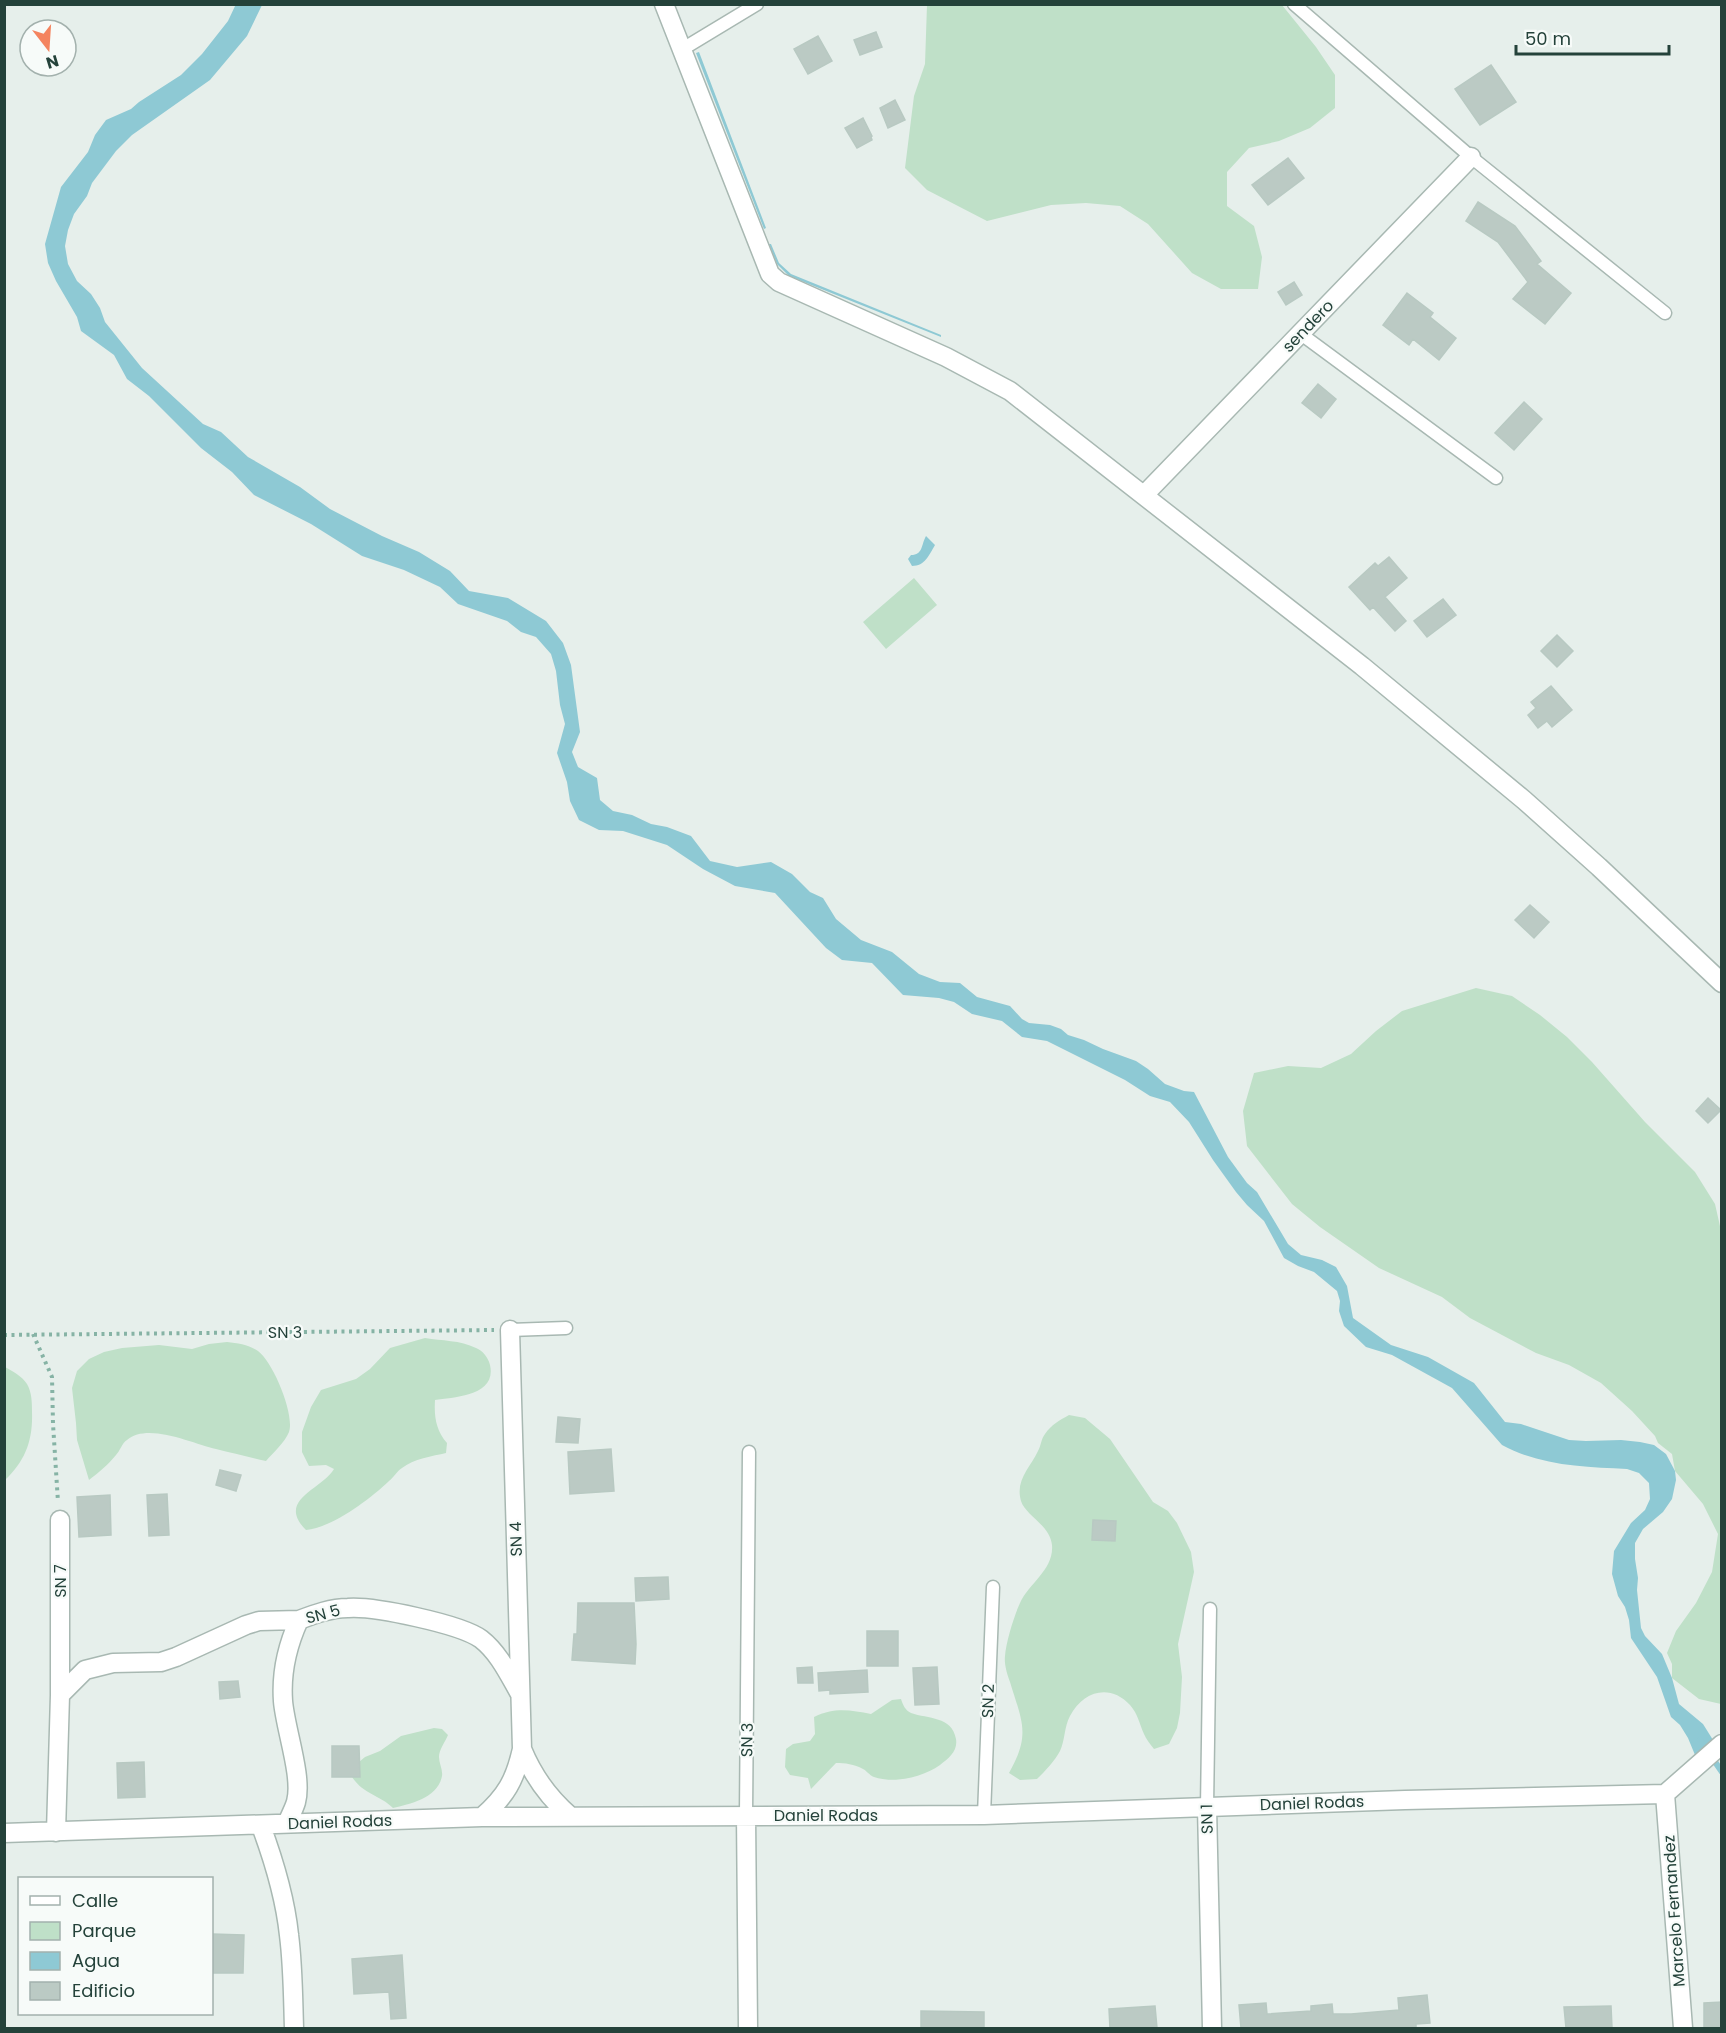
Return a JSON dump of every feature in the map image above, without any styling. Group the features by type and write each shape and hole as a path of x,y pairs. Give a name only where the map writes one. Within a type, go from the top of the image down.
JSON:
{"street":[{"path":"664,4 770,274 779,282 946,357 1011,391 1362,666 1524,801 1599,867 1722,983"},
{"name":"sendero","path":"1145,494 1472,157"},
{"name":"SN 4","path":"482,1817 498,1803 508,1789 518,1769 522,1749 510,1330"},
{"name":"SN 7","path":"56,1832 60,1695 60,1520"},
{"name":"SN 5","path":"287,1823 297,1800 292,1751 283,1701 283,1681 290,1639 299,1620 324,1611 348,1607 375,1609 460,1630 478,1637 493,1649 521,1695"},
{"path":"60,1695 85,1670 112,1663 161,1662 246,1625 260,1621 299,1620"},
{"path":"1656,1795 1689,1773 1722,1744"},
{"name":"SN 4","path":"522,1749 530,1767 553,1802 570,1816"},
{"name":"Daniel Rodas","path":"4,1833 482,1817 984,1815 1656,1795"},
{"name":"Marcelo Fernandez","path":"1656,1795 1683,2028"},
{"name":"SN 1","path":"1207,1807 1212,2028"},
{"name":"SN 3","path":"746,1815 748,2028"},
{"path":"261,1826 276,1866 286,1908 290,1936 294,2028"}],"lane":[{"path":"681,50 757,4"},
{"path":"1294,4 1472,157 1665,313"},
{"path":"1301,333 1496,478"},
{"path":"510,1330 566,1328"},
{"name":"SN 3","path":"746,1815 749,1452"},
{"name":"SN 2","path":"984,1815 993,1587"},
{"name":"SN 1","path":"1207,1807 1210,1609"}],"path":[{"name":"SN 3","path":"4,1335 510,1330"},
{"path":"33,1334 52,1377 60,1520"}],"green space":[{"path":"927,5 1282,5 1335,75 1335,108 1310,128 1279,141 1249,148 1227,172 1227,206 1254,226 1262,257 1258,289 1221,289 1192,273 1148,224 1120,206 1086,203 1051,205 987,221 927,190 905,168 914,96 925,64"},
{"path":"914,578 937,605 886,649 863,622"},
{"path":"1476,988 1512,996 1567,1037 1645,1122 1695,1172 1715,1204 1722,1235 1721,1704 1699,1699 1672,1678 1672,1664 1667,1653 1676,1631 1696,1603 1712,1572 1718,1534 1703,1504 1675,1471 1672,1454 1658,1443 1655,1436 1632,1411 1601,1383 1569,1365 1536,1353 1470,1318 1442,1297 1379,1268 1320,1227 1292,1204 1247,1146 1243,1111 1254,1073 1288,1066 1321,1068 1351,1054 1402,1011"},
{"path":"425,1338 470,1345 483,1353 490,1365 487,1383 481,1389 463,1396 435,1400 436,1423 447,1443 446,1453 412,1462 400,1469 350,1512 328,1524 306,1530 298,1520 296,1511 298,1503 334,1469 326,1465 309,1466 302,1452 302,1432 311,1407 321,1390 356,1379 370,1369 390,1348"},
{"path":"227,1342 251,1347 264,1357 286,1401 289,1413 289,1432 266,1461 171,1436 147,1433 136,1435 125,1441 110,1462 89,1480 77,1440 72,1388 77,1371 89,1359 104,1352 122,1348 159,1345 192,1349"},
{"path":"5,1367 20,1376 29,1387 32,1422 23,1458 5,1480"},
{"path":"1069,1415 1085,1418 1110,1439 1153,1502 1168,1511 1177,1523 1191,1552 1194,1572 1178,1644 1182,1677 1180,1713 1177,1728 1169,1744 1154,1749 1145,1736 1135,1712 1122,1698 1106,1692 1089,1696 1075,1707 1070,1716 1058,1755 1037,1779 1020,1780 1009,1773 1020,1748 1022,1728 1006,1669 1006,1650 1020,1603 1049,1562 1052,1545 1047,1532 1023,1506 1020,1487 1024,1474 1045,1434 1053,1425"},
{"path":"901,1699 909,1712 944,1722 954,1732 956,1743 954,1751 940,1765 917,1776 890,1780 874,1777 853,1765 836,1763 811,1789 808,1778 790,1775 785,1767 786,1749 793,1744 810,1741 815,1734 814,1717 836,1711 871,1714 892,1700"},
{"path":"434,1728 442,1729 448,1735 439,1754 442,1776 435,1790 429,1795 415,1802 393,1808 366,1791 352,1777 359,1762 365,1757 380,1751 401,1736"}],"water":[{"path":"236,4 262,5 247,36 210,80 132,135 116,151 92,183 87,196 74,214 68,230 65,246 68,264 77,281 91,294 105,322 142,368 203,424 221,432 248,457 300,487 330,509 419,552 450,571 469,591 508,598 546,621 563,643 571,665 580,732 572,752 578,767 597,778 600,800 613,811 632,815 651,824 691,836 710,861 737,867 771,862 792,874 810,892 823,898 836,919 861,940 892,952 919,974 940,982 960,983 977,997 1010,1006 1029,1023 1050,1025 1061,1029 1068,1035 1136,1061 1165,1084 1194,1092 1228,1157 1247,1183 1257,1192 1288,1244 1301,1255 1322,1260 1336,1267 1347,1286 1353,1318 1391,1345 1428,1357 1474,1383 1505,1422 1521,1424 1569,1440 1640,1442 1654,1445 1666,1454 1675,1471 1676,1480 1672,1499 1663,1512 1643,1529 1635,1543 1641,1628 1645,1636 1662,1654 1679,1704 1703,1724 1713,1740 1695,1755 1680,1725 1671,1717 1657,1677 1631,1638 1625,1607 1618,1596 1612,1574 1614,1551 1631,1523 1645,1510 1650,1499 1649,1483 1639,1473 1627,1469 1563,1464 1517,1452 1502,1445 1452,1388 1392,1355 1366,1347 1344,1326 1339,1311 1340,1301 1337,1291 1314,1272 1284,1258 1264,1221 1236,1192 1189,1122 1170,1102 1150,1096 1125,1080 1047,1041 1022,1037 1002,1021 972,1014 954,1002 939,998 903,995 872,963 842,960 826,948 775,893 735,886 703,869 667,845 623,831 599,830 579,820 570,801 567,782 557,753 565,724 556,671 551,654 536,637 521,632 507,621 458,604 440,587 404,570 362,556 311,524 254,495 232,472 201,448 149,396 127,379 114,355 81,331 77,317 48,263 45,244 61,187 88,152 95,135 106,120 131,109 181,75 202,54 228,21"},
{"path":"699,52 766,228 764,229 696,53"},
{"path":"769,244 779,263 791,274 941,335 941,337 789,276 777,264"},
{"path":"926,536 935,545 923,562 912,566 908,559 920,551"}],"building":[{"path":"876,32 882,47 860,55 854,40"},
{"path":"818,36 832,61 808,74 794,49"},
{"path":"1491,65 1516,102 1480,125 1455,89"},
{"path":"895,100 905,120 888,128 880,108"},
{"path":"863,118 872,140 857,148 845,128"},
{"path":"1288,158 1304,178 1268,205 1252,185"},
{"path":"1478,202 1515,226 1541,261 1537,264 1571,293 1545,324 1513,299 1528,282 1498,242 1466,221"},
{"path":"1294,282 1302,295 1286,305 1278,292"},
{"path":"1407,293 1433,313 1430,317 1456,338 1439,360 1413,339 1409,345 1383,325"},
{"path":"1318,384 1336,399 1321,418 1302,403"},
{"path":"1524,402 1542,419 1514,450 1495,433"},
{"path":"1389,557 1407,578 1385,597 1406,621 1395,631 1373,607 1370,610 1349,587 1375,563 1378,566"},
{"path":"1443,599 1456,615 1427,637 1414,621"},
{"path":"1557,635 1573,651 1557,667 1541,651"},
{"path":"1551,686 1572,710 1552,727 1547,721 1538,728 1528,715 1536,708 1531,702"},
{"path":"1530,905 1549,922 1534,938 1515,920"},
{"path":"1708,1098 1721,1110 1708,1123 1696,1111"},
{"path":"558,1417 580,1419 578,1443 556,1442"},
{"path":"611,1449 614,1491 570,1494 568,1452"},
{"path":"220,1470 241,1475 236,1491 216,1485"},
{"path":"167,1494 169,1535 149,1536 147,1495"},
{"path":"110,1495 111,1535 79,1537 77,1497"},
{"path":"1093,1520 1116,1521 1115,1541 1092,1540"},
{"path":"668,1577 669,1599 636,1601 635,1578"},
{"path":"578,1603 634,1603 635,1664 572,1660 574,1634 577,1634"},
{"path":"867,1631 898,1631 898,1666 867,1666"},
{"path":"812,1667 813,1683 798,1683 797,1668"},
{"path":"937,1667 939,1704 915,1705 913,1668"},
{"path":"867,1670 868,1692 830,1694 830,1690 819,1691 818,1673"},
{"path":"238,1681 240,1697 220,1699 219,1682"},
{"path":"332,1746 359,1746 360,1777 332,1777"},
{"path":"144,1762 145,1797 118,1798 117,1763"},
{"path":"213,1934 244,1935 243,1973 213,1973"},
{"path":"402,1955 406,2018 391,2019 389,1992 354,1994 352,1959"},
{"path":"1427,1995 1430,2023 1416,2024 1416,2028 1241,2028 1239,2005 1266,2003 1267,2014 1311,2011 1311,2006 1332,2004 1333,2014 1351,2014 1399,2010 1398,1998"},
{"path":"1722,2002 1722,2027 1704,2028 1704,2003"},
{"path":"1155,2006 1157,2028 1110,2028 1109,2009"},
{"path":"1611,2006 1612,2028 1566,2028 1564,2007"},
{"path":"921,2011 984,2012 984,2028 921,2028"}],"waterway":[{"path":"1700,1740 1722,1772"}]}
